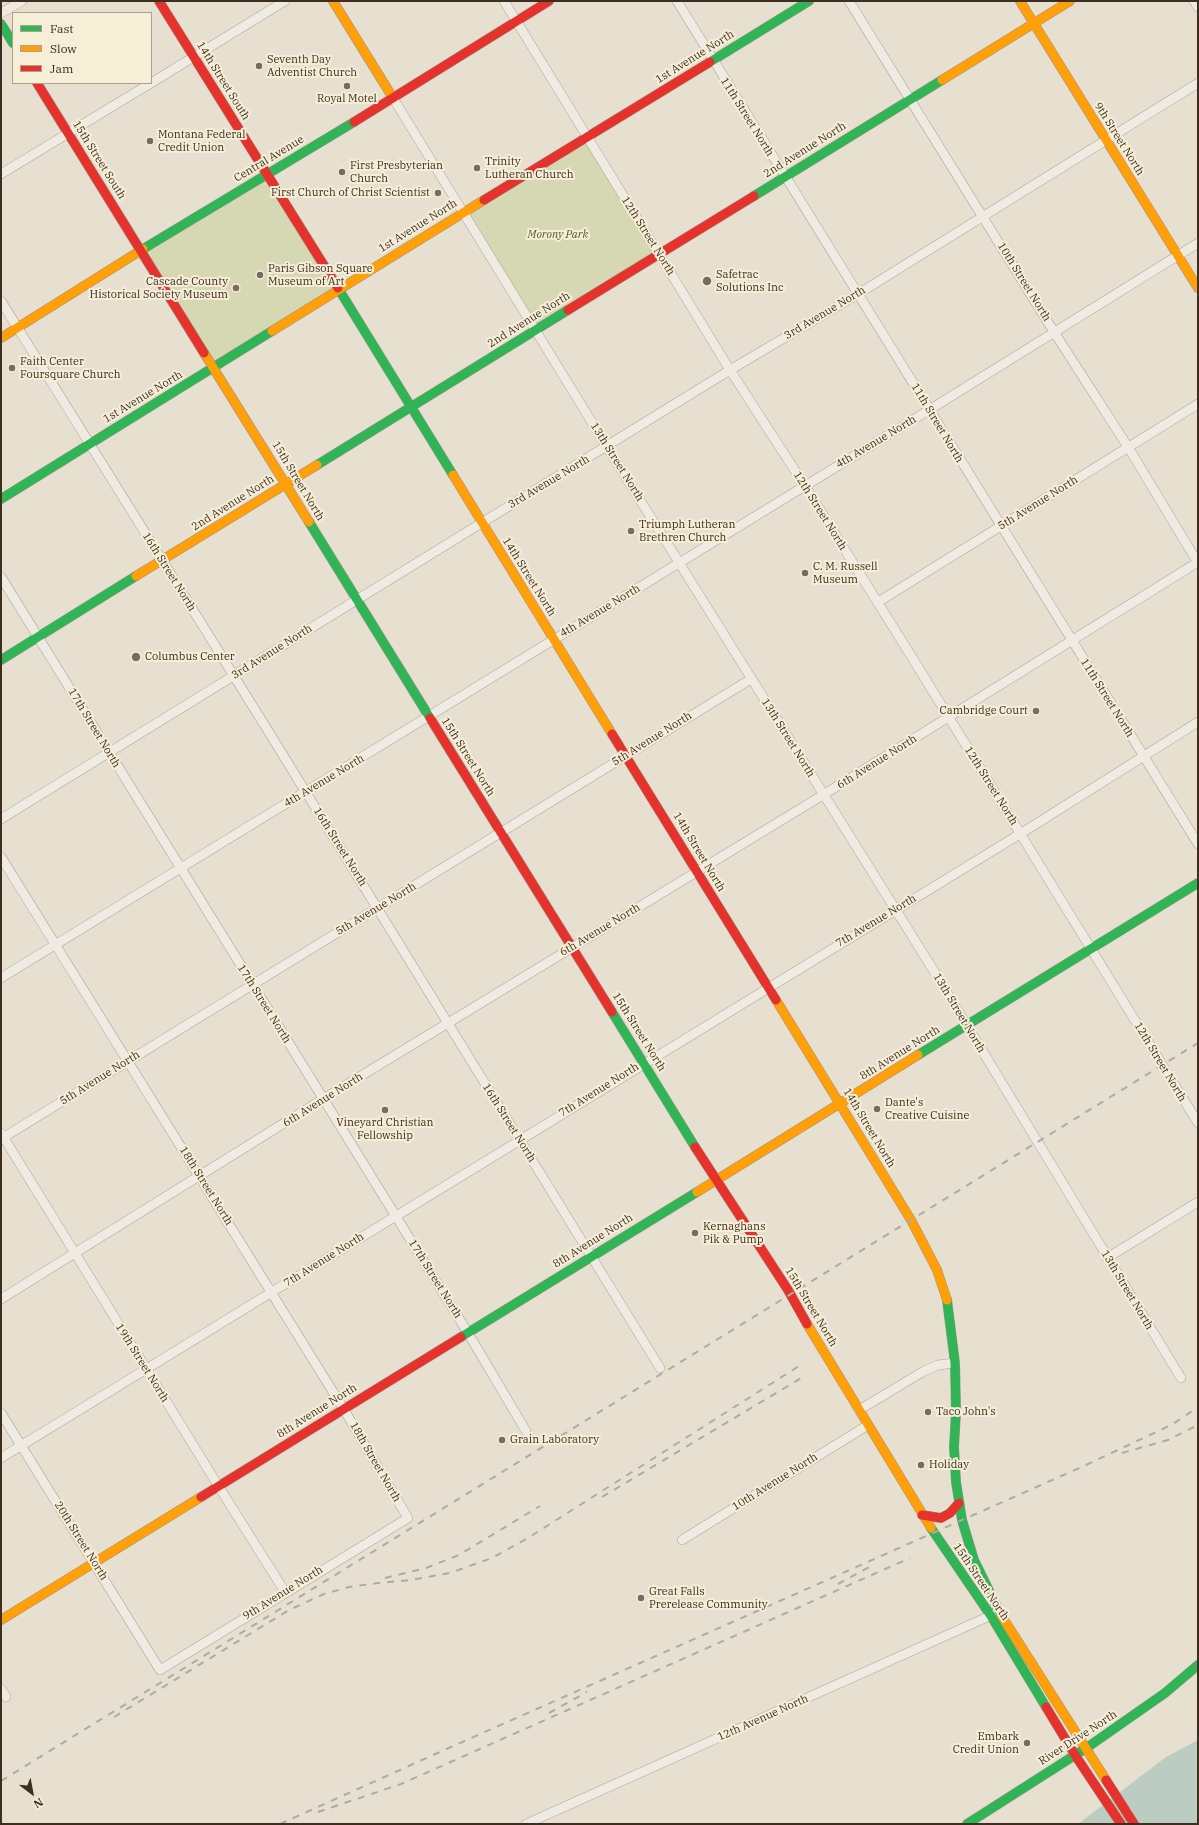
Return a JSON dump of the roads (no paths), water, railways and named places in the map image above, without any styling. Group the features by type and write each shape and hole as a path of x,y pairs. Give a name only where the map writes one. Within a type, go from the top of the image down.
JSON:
{"main road":[{"name":"14th Street South","path":"159,1 268,174"},
{"path":"333,1 393,98"},
{"name":"Central Avenue","path":"1,338 141,250 393,98 549,1"},
{"name":"1st Avenue North","path":"1,498 809,1"},
{"name":"9th Street North","path":"1020,1 1198,288"},
{"name":"2nd Avenue North","path":"1,660 1070,1"},
{"path":"1,24 12,41"},
{"name":"15th Street South","path":"38,84 141,250"},
{"name":"14th Street North","path":"268,174 696,872 841,1104 911,1220 937,1270 946,1295 955,1363 956,1412 954,1447 959,1504 962,1520 974,1560 986,1586"},
{"name":"15th Street North","path":"141,250 215,367 357,600 716,1180 788,1290 922,1515 995,1613 1134,1824"},
{"name":"8th Avenue North","path":"1,1620 218,1487 343,1408 841,1104 1198,883"},
{"path":"922,1515 941,1518 950,1513 959,1504"},
{"name":"15th Street North","path":"986,1586 995,1613 1075,1754 1121,1824"},
{"name":"River Drive North","path":"967,1824 1085,1749 1165,1693 1198,1665"}],"street":[{"path":"1,14 22,1"},
{"path":"152,82 285,1"},
{"name":"12th Street North","path":"504,1 660,253 730,370 878,602 1198,1123"},
{"name":"11th Street North","path":"677,1 712,61 785,176 1198,844"},
{"name":"10th Street North","path":"849,1 1054,332 1128,447 1198,562"},
{"path":"1194,1 1198,7"},
{"name":"3rd Avenue North","path":"1,818 607,447 730,370 858,294 1198,83"},
{"path":"1,174 149,84"},
{"name":"13th Street North","path":"393,98 535,331 967,1026 1181,1378"},
{"name":"4th Avenue North","path":"1,978 929,410 1198,243"},
{"name":"16th Street North","path":"1,300 306,792 660,1368"},
{"name":"5th Avenue North","path":"878,602 1198,404"},
{"name":"6th Avenue North","path":"1,1299 572,947 949,718 1198,562"},
{"name":"17th Street North","path":"1,577 324,1099 526,1430"},
{"name":"5th Avenue North","path":"2,1136 128,1062 252,984 751,679"},
{"name":"7th Avenue North","path":"1,1458 147,1370 644,1062 1020,834 1198,722"},
{"name":"18th Street North","path":"1,857 343,1408 408,1518"},
{"name":"19th Street North","path":"2,1136 218,1487 285,1592"},
{"path":"1107,1258 1198,1202"},
{"path":"859,1410 924,1371 938,1365 955,1363"},
{"name":"20th Street North","path":"1,1413 160,1670"},
{"name":"10th Avenue North","path":"682,1540 868,1425"},
{"name":"9th Avenue North","path":"160,1670 408,1518"},
{"name":"12th Avenue North","path":"526,1824 995,1613"}],"railway":[{"path":"1,1781 1198,1043"},
{"path":"114,1717 289,1610 324,1594 349,1587 411,1580 450,1573 492,1558 528,1538 799,1366"},
{"path":"602,1497 803,1377"},
{"path":"280,1824 1086,1465 1173,1424 1198,1407"},
{"path":"1122,1453 1168,1440 1198,1425"},
{"path":"385,1578 426,1568 459,1555 540,1506"},
{"path":"318,1812 401,1784 910,1558"},
{"path":"838,1584 873,1565"},
{"path":"549,1713 587,1692"}],"place":[{"name":"Seventh Day Adventist Church","path":"259,66"},
{"name":"Royal Motel","path":"347,86"},
{"name":"Montana Federal Credit Union","path":"150,141"},
{"name":"Trinity Lutheran Church","path":"477,168"},
{"name":"First Presbyterian Church","path":"342,172"},
{"name":"First Church of Christ Scientist","path":"438,193"},
{"name":"Paris Gibson Square Museum of Art","path":"260,275"},
{"name":"Safetrac Solutions Inc","path":"707,281"},
{"name":"Cascade County Historical Society Museum","path":"236,288"},
{"name":"Faith Center Foursquare Church","path":"12,368"},
{"name":"Triumph Lutheran Brethren Church","path":"631,531"},
{"name":"C. M. Russell Museum","path":"805,573"},
{"name":"Columbus Center","path":"136,657"},
{"name":"Cambridge Court","path":"1036,711"},
{"name":"Dante's Creative Cuisine","path":"877,1109"},
{"name":"Vineyard Christian Fellowship","path":"385,1110"},
{"name":"Kernaghans Pik & Pump","path":"695,1233"},
{"name":"Taco John's","path":"928,1412"},
{"name":"Grain Laboratory","path":"502,1440"},
{"name":"Holiday","path":"921,1465"},
{"name":"Great Falls Prerelease Community","path":"641,1598"},
{"name":"Embark Credit Union","path":"1027,1743"}],"park label":[{"name":"Morony Park","path":"558,235"}]}
